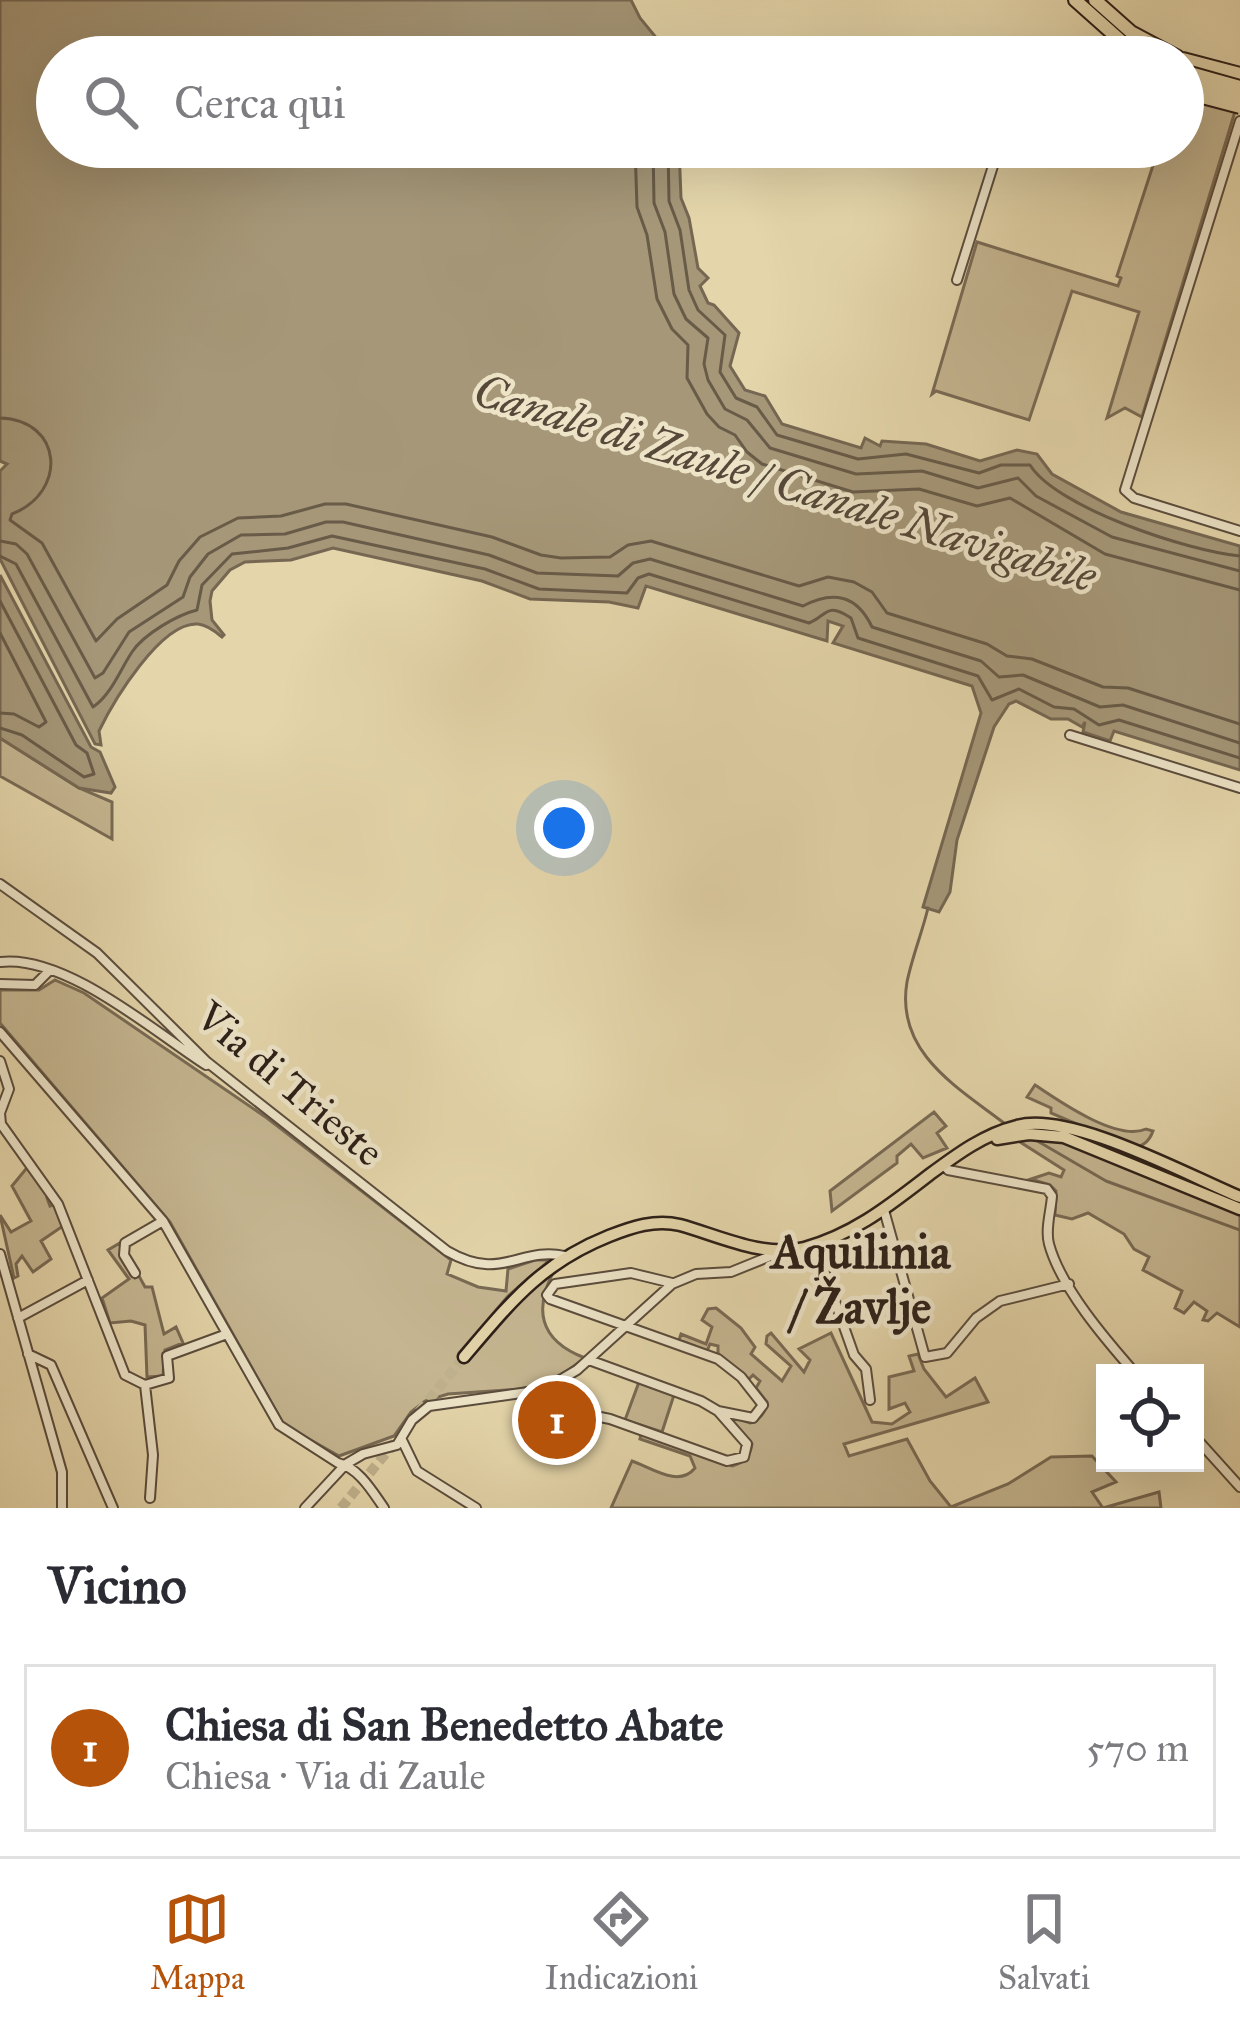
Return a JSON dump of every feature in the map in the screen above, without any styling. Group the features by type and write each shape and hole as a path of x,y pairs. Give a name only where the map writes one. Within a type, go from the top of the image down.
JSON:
{"highway":[{"path":"1074,0 1107,36"},
{"path":"1074,0 1115,36"},
{"path":"1091,0 1144,36"},
{"path":"1091,0 1124,36"},
{"path":"1204,70 1240,87"},
{"path":"1204,77 1240,87"},
{"path":"1204,89 1240,87"},
{"path":"1204,96 1240,107"}],"main road":[{"path":"464,1357 524,1288 566,1256 622,1231 661,1222 781,1252 815,1245 884,1210 970,1146 1014,1126 1047,1124 1079,1130 1240,1197"},
{"path":"970,1146 1026,1134 1073,1140 1240,1209"}],"street":[{"path":"1240,121 1126,493 1240,531"},
{"path":"957,280 992,168"},
{"path":"1070,735 1240,788"},
{"name":"Via di Trieste","path":"0,884 110,964 227,1079 464,1260 495,1267 547,1254 566,1256"},
{"path":"0,962 50,970 88,988 227,1079"},
{"path":"0,984 35,985 50,970"},
{"path":"0,1032 164,1221 279,1425 346,1464 384,1508"},
{"path":"0,1061 9,1088 1,1124 58,1204 124,1375 145,1384 169,1378 167,1356 227,1334"},
{"path":"943,1165 948,1170 1047,1190 1052,1196 1048,1243 1093,1325 1128,1364"},
{"path":"884,1210 925,1357 947,1353 976,1318 1000,1300 1069,1284"},
{"path":"135,1273 124,1255 125,1244 164,1221"},
{"path":"815,1245 854,1355 866,1369 870,1400"},
{"path":"740,1268 754,1247"},
{"path":"305,1508 346,1464 402,1440 412,1420 429,1406 543,1390 589,1360 672,1283 696,1274 740,1268 781,1252"},
{"path":"0,1254 62,1472 62,1508"},
{"path":"589,1360 718,1411 754,1418 763,1405 718,1358 550,1299 548,1290 555,1284 625,1273 672,1283"},
{"path":"18,1318 88,1280"},
{"path":"28,1354 51,1365 113,1508"},
{"path":"145,1384 153,1455 150,1498"},
{"path":"543,1390 553,1405 610,1419 728,1461 740,1460 747,1444 718,1411"},
{"path":"402,1440 417,1471 476,1508"},
{"path":"1204,1447 1240,1487"}],"shaded area":[{"path":"1204,104 1237,105 1142,417 1125,408 1107,418 1139,312 1072,291 1029,420 936,391 932,394 977,242 1118,286 1121,278 1117,276 1152,168 1204,168"},
{"path":"0,738 79,788 112,802 112,839 0,776"},
{"path":"55,980 84,993 267,1118 451,1260 447,1274 478,1287 506,1291 508,1269 550,1260 508,1296 459,1353 468,1361 556,1267 544,1296 544,1321 557,1342 585,1358 553,1381 425,1401 394,1436 339,1456 284,1425 170,1222 0,1023 0,990 39,990"},
{"path":"1035,1085 1105,1125 1153,1131 1144,1144 1130,1147 1051,1113 1051,1108 1027,1097"},
{"path":"934,1112 946,1126 937,1133 947,1148 923,1158 911,1144 897,1156 897,1163 832,1211 830,1191"},
{"path":"1017,1140 1065,1143 1240,1214 1240,1327 1217,1313 1203,1320 1207,1311 1194,1302 1184,1313 1175,1308 1182,1291 1143,1270 1149,1257 1134,1249 1124,1234 1088,1213 1072,1219 1055,1215 1056,1191 1031,1179 1049,1173 1061,1177 1064,1170"},
{"path":"30,1164 51,1196 47,1198 50,1206 56,1204 63,1226 41,1241 51,1259 33,1272 22,1256 14,1278 0,1215 11,1232 31,1221 12,1186"},
{"path":"120,1243 123,1262 145,1287 152,1287 164,1334 176,1327 183,1343 165,1350 163,1376 147,1377 145,1325 110,1323 102,1298 129,1279 108,1250"},
{"path":"716,1308 741,1328 755,1347 751,1354 782,1381 791,1366 766,1344 767,1336 771,1333 804,1372 810,1360 799,1349 831,1333 872,1422 892,1424 910,1412 905,1403 889,1409 889,1377 914,1371 909,1356 918,1354 946,1397 975,1378 988,1402 844,1444 849,1456 907,1439 951,1507 1008,1484 1051,1457 1092,1456 1096,1472 1107,1472 1116,1482 1092,1492 1103,1508 611,1508 632,1461 673,1476 695,1468 690,1456 640,1439 641,1434 732,1466 748,1456 752,1444 725,1414 750,1423 760,1417 767,1402 756,1388 760,1381 753,1375 749,1379 718,1356 718,1346 710,1344 707,1351 679,1340 681,1334 706,1344 712,1327 702,1320 708,1309"},
{"path":"639,1382 674,1395 662,1432 625,1420"},
{"path":"1159,1492 1161,1508 1103,1508"}],"water":[{"name":"Canale di Zaule / Canale Navigabile","path":"0,0 631,0 655,36 36,36 36,168 680,168 681,198 698,268 708,278 700,286 708,303 739,333 730,366 745,390 765,396 782,424 861,448 865,438 880,446 882,441 926,444 980,461 1017,450 1037,454 1052,474 1121,512 1240,546 1240,770 1114,731 1110,741 1083,732 1085,722 1082,727 1068,719 1051,719 1016,701 1009,704 994,727 957,840 950,892 939,912 923,907 981,713 972,686 833,643 843,626 828,621 827,641 646,586 638,608 530,599 482,581 333,548 291,560 245,562 230,570 212,591 210,601 212,620 224,635 198,624 169,635 127,684 99,731 101,745 95,744 0,559 0,471 7,464 0,461"},
{"path":"0,575 91,747 100,752 115,787 111,793 79,788 0,738"}],"waterway":[{"path":"928,908 907,982 910,1028 933,1065 1004,1123"},
{"path":"1034,1139 1106,1181 1240,1230"}],"tunnel":[{"path":"419,1412 464,1357"},
{"path":"341,1508 396,1441"}],"place":[{"name":"Chiesa di San Benedetto Abate","path":"557,1420"}],"district":[{"name":"Aquilinia / Žavlje","path":"861,1278"}]}
